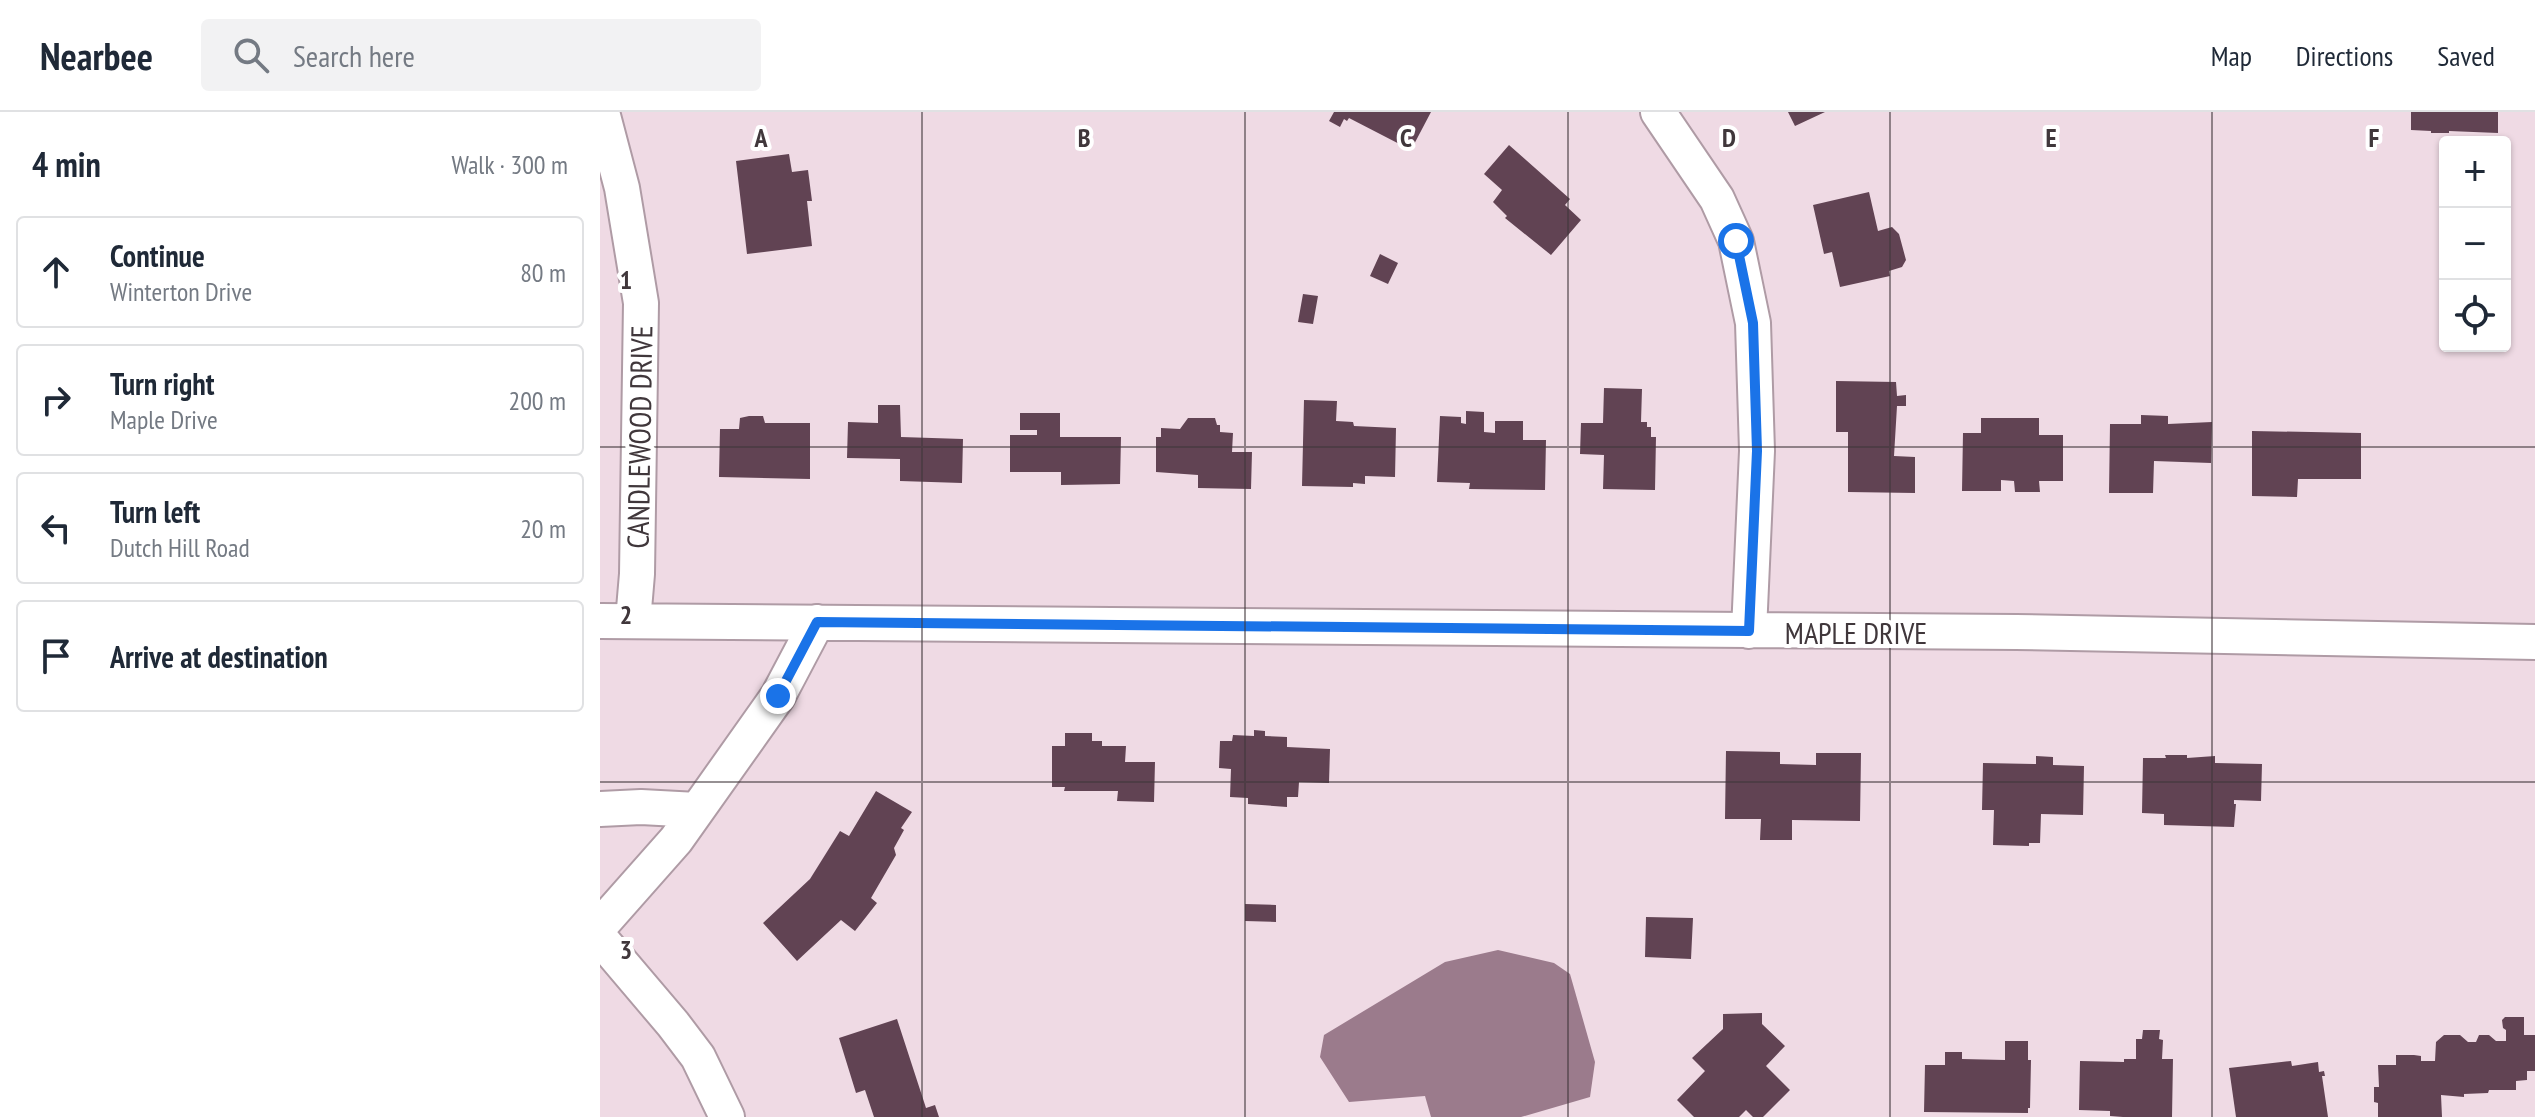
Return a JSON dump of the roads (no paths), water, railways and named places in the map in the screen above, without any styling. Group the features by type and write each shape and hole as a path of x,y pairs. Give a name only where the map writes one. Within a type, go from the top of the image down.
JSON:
{"street":[{"name":"CANDLEWOOD DRIVE","path":"602,112 622,188 641,303 637,574 617,621"},
{"path":"1658,112 1717,199 1736,241 1753,323 1757,451 1749,631"},
{"name":"MAPLE DRIVE","path":"617,621 2032,632 2535,642"},
{"path":"600,926 676,840 778,696 817,622"},
{"path":"600,809 641,807 697,810"},
{"path":"600,938 698,1057 727,1117"}]}
